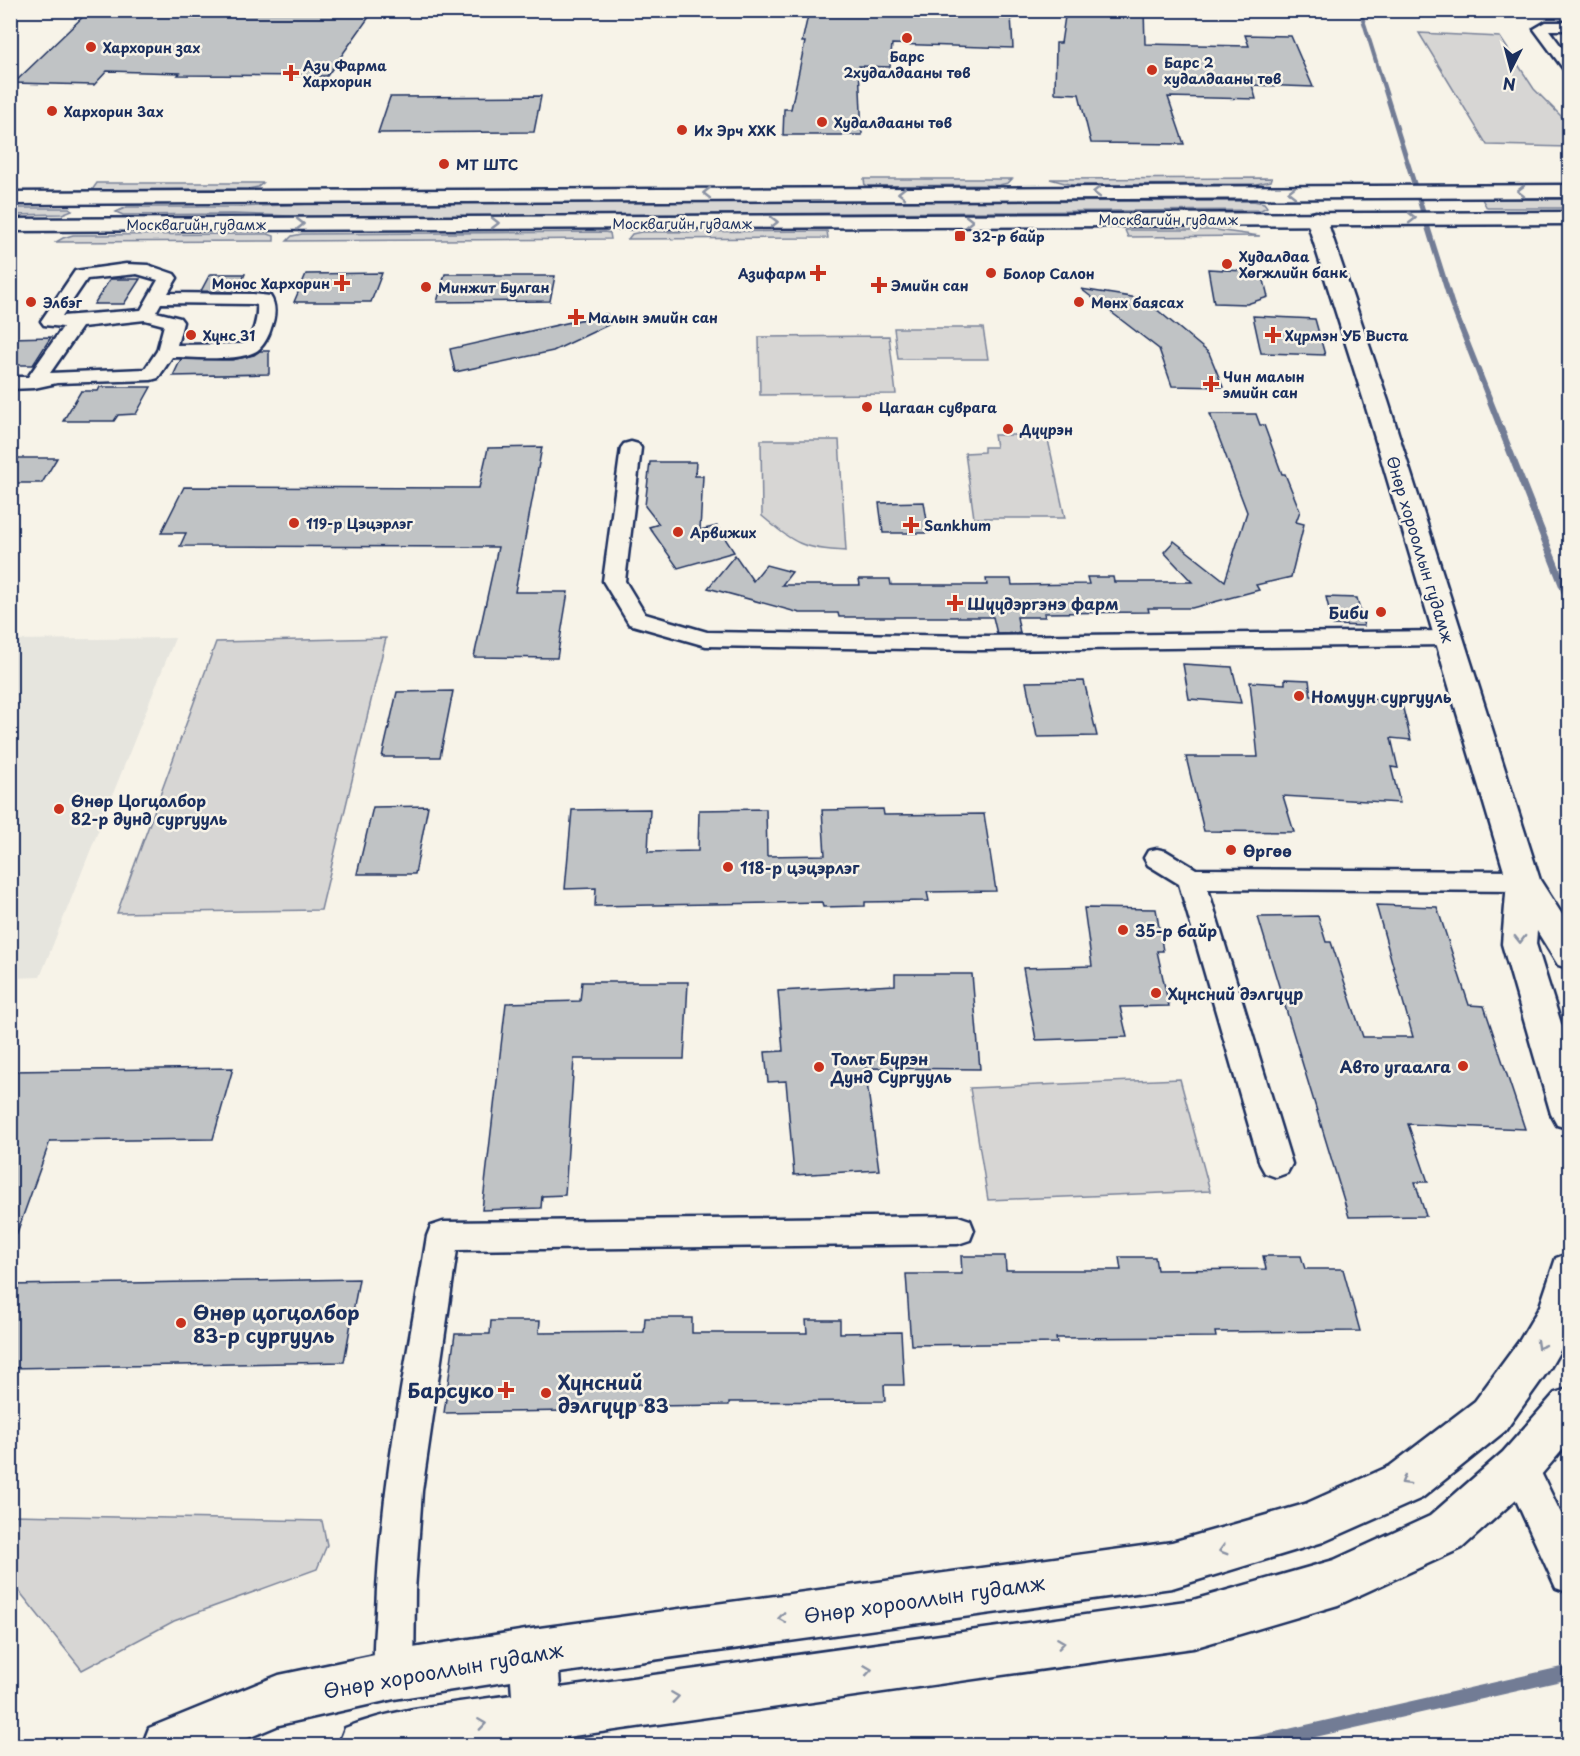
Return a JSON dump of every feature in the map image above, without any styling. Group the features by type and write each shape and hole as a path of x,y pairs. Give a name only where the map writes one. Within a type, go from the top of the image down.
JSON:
{"main road":[{"name":"Москвагийн гудамж","path":"10,198 1569,191"},
{"path":"84,225 98,198"},
{"name":"Москвагийн гудамж","path":"10,225 1569,218"},
{"name":"Өнөр хорооллын гудамж","path":"1316,219 1376,401 1447,638 1524,881 1569,956"},
{"name":"Өнөр хорооллын гудамж","path":"1524,881 1519,944 1569,1114"},
{"name":"Өнөр хорооллын гудамж","path":"167,1746 279,1700 394,1675 532,1653 1172,1565 1307,1526 1406,1482 1490,1416 1535,1354 1559,1312 1569,1271"},
{"path":"363,1746 411,1734 541,1731 1193,1624 1338,1582 1446,1532 1519,1467 1569,1408"},
{"path":"532,1653 541,1731"}],"street":[{"path":"1569,26 1546,26 1541,29 1569,68"},
{"path":"10,382 34,382 57,377 151,374 166,351 174,322 145,315 76,322 50,321 81,275 114,270 158,271 168,278 145,315"},
{"path":"157,298 253,299 264,300 268,304 268,312 254,345 240,351 166,351"},
{"path":"34,382 76,322"},
{"path":"631,448 614,581 637,619 706,639 981,643 1447,638"},
{"path":"1157,858 1191,879 1524,881"},
{"path":"1191,879 1276,1164"},
{"path":"394,1675 396,1591 404,1491 443,1236 958,1230"},
{"path":"1519,1467 1562,1558"}],"shaded area":[{"path":"1419,33 1500,37 1534,89 1569,124 1569,147 1487,145"},
{"path":"1272,178 1271,181 1256,184 1072,185 1050,179"},
{"path":"864,179 1012,179 1008,183 999,185 865,186"},
{"path":"97,183 263,183 258,187 248,189 92,190"},
{"path":"1482,199 1569,199 1569,208 1487,208"},
{"path":"1253,201 1264,203 1267,207 1261,210 320,217 233,214 123,215 116,212 127,207 236,207 338,203"},
{"path":"11,208 69,208 72,210 62,214 11,215"},
{"path":"1125,230 1216,230 1260,236 1128,237"},
{"path":"827,231 828,238 628,239 632,234 641,232"},
{"path":"610,233 611,239 287,241 292,236 302,234"},
{"path":"268,234 274,236 274,241 56,242 73,235"},
{"path":"894,328 983,328 988,359 898,359"},
{"path":"889,336 896,394 760,395 759,337"},
{"path":"994,435 1047,435 1065,518 974,518 965,453 984,452 984,447 996,447"},
{"path":"761,440 839,440 846,551 819,549 800,543 791,539 762,516"},
{"name":"Өнөр Цогцолбор 82-р дунд сургууль","path":"175,638 40,977 11,978 11,640"},
{"path":"386,638 321,910 117,913 216,642"},
{"path":"1180,1079 1210,1191 988,1200 970,1088"},
{"path":"11,1515 322,1521 327,1545 317,1569 174,1621 82,1670 11,1581"}],"building":[{"path":"90,10 374,10 327,76 178,75 180,73 107,71 94,85 14,83"},
{"name":"Барс 2 худалдааны төв","path":"1066,10 1144,10 1145,44 1249,46 1245,35 1291,36 1313,87 1252,85 1256,99 1168,97 1184,144 1091,143 1079,94 1055,93 1056,43 1061,43"},
{"path":"809,11 1011,16 1013,48 892,44 890,67 859,66 862,135 783,135 784,109 791,109"},
{"path":"541,96 534,132 378,133 390,97"},
{"path":"1208,269 1262,272 1268,297 1247,304 1214,303"},
{"path":"382,273 371,302 294,302 306,274"},
{"path":"210,274 245,274 237,292 201,291"},
{"path":"445,274 555,276 550,301 437,302"},
{"path":"110,279 140,279 124,304 94,304"},
{"path":"1081,289 1144,299 1209,353 1223,387 1172,386 1159,349"},
{"path":"607,314 610,324 553,351 455,372 450,349"},
{"path":"1253,316 1315,319 1325,355 1261,353"},
{"path":"51,337 33,365 10,365 10,338"},
{"path":"260,351 269,351 269,374 173,376 181,359 232,360 254,355"},
{"path":"100,387 151,387 136,414 118,415 114,421 63,421 81,391 98,391"},
{"path":"1210,414 1256,414 1260,425 1264,425 1282,474 1285,474 1300,511 1296,522 1304,524 1291,577 1256,585 1259,590 1192,608 1148,608 1149,612 1044,613 1045,617 1017,617 1020,633 997,634 993,617 839,617 838,613 800,613 708,588 735,555 753,581 766,565 792,572 782,585 860,585 859,579 890,579 891,585 987,585 986,579 1011,579 1012,585 1089,584 1087,577 1113,577 1114,582 1192,582 1164,552 1174,541 1225,581 1247,512"},
{"path":"542,447 515,592 568,592 557,658 474,657 498,547 180,546 186,533 161,533 184,487 479,488 488,448"},
{"path":"16,458 57,458 42,483 10,483 10,466"},
{"path":"650,462 696,462 695,476 703,476 700,530 717,526 734,552 678,568 649,527 659,524 645,506"},
{"path":"924,502 929,533 883,533 879,503"},
{"path":"1326,597 1357,598 1364,626 1333,625"},
{"path":"1183,664 1232,667 1241,703 1189,699"},
{"path":"1285,679 1309,680 1311,696 1401,701 1411,740 1391,738 1398,768 1391,767 1400,803 1283,796 1294,832 1204,831 1186,757 1258,757 1250,682 1285,684"},
{"path":"1084,681 1097,736 1037,737 1026,682"},
{"path":"453,691 440,757 382,757 397,692"},
{"path":"428,806 415,874 357,874 373,807"},
{"name":"118-р цэцэрлэг","path":"650,809 648,852 698,851 699,810 766,809 767,856 825,855 822,810 883,809 884,815 984,814 996,891 927,892 929,901 865,902 865,906 823,907 822,902 595,906 596,888 565,889 572,810"},
{"path":"1376,905 1437,907 1469,1005 1484,1006 1525,1129 1408,1124 1428,1182 1415,1182 1426,1216 1349,1217 1258,917 1318,916 1326,942 1331,942 1363,1037 1413,1037"},
{"path":"1084,908 1156,909 1163,951 1157,951 1169,1006 1120,1007 1127,1037 1036,1040 1023,968 1092,966"},
{"path":"895,974 972,974 980,1069 865,1068 879,1170 794,1175 786,1081 768,1082 765,1052 783,1051 778,991 895,985"},
{"path":"582,982 688,982 684,1059 574,1059 565,1195 542,1196 541,1208 482,1210 506,1003 580,1001"},
{"path":"233,1068 213,1139 50,1141 14,1241 10,1240 10,1071"},
{"path":"961,1256 1005,1256 1006,1270 1121,1270 1119,1257 1155,1257 1157,1270 1266,1269 1263,1256 1301,1256 1305,1269 1343,1269 1360,1331 1215,1332 1216,1337 1056,1338 1057,1343 911,1345 906,1274 962,1274"},
{"name":"Өнөр цогцолбор 83-р сургууль","path":"359,1279 344,1362 10,1368 10,1285"},
{"path":"645,1318 692,1318 692,1333 807,1333 806,1320 840,1320 840,1333 901,1332 904,1385 884,1385 885,1401 729,1402 729,1405 572,1407 571,1411 444,1413 455,1334 490,1334 491,1321 540,1321 539,1333 644,1332"}],"waterway":[{"path":"1360,10 1451,302 1570,604"},
{"path":"1244,1746 1570,1672"}],"place":[{"name":"Барс 2худалдааны төв","path":"907,38"},
{"name":"Хархорин зах","path":"91,47"},
{"name":"Барс 2 худалдааны төв","path":"1152,70"},
{"name":"Ази Фарма Хархорин","path":"291,73"},
{"name":"Хархорин 3ах","path":"52,111"},
{"name":"Худалдааны төв","path":"822,122"},
{"name":"Их Эрч ХХК","path":"682,130"},
{"name":"MT ШТС","path":"444,164"},
{"name":"32-р байр","path":"960,236"},
{"name":"Худалдаа Хөгжлийн банк","path":"1227,264"},
{"name":"Азифарм","path":"818,273"},
{"name":"Болор Салон","path":"991,273"},
{"name":"Монос Хархорин","path":"342,283"},
{"name":"Эмийн сан","path":"879,285"},
{"name":"Минжит Булган","path":"426,287"},
{"name":"Элбэг","path":"31,302"},
{"name":"Мөнх баясах","path":"1079,302"},
{"name":"Малын эмийн сан","path":"576,317"},
{"name":"Хүнс 31","path":"191,335"},
{"name":"Хүрмэн УБ Виста","path":"1273,335"},
{"name":"Чин малын эмийн сан","path":"1211,384"},
{"name":"Цагаан суврага","path":"867,407"},
{"name":"Дүүрэн","path":"1008,429"},
{"name":"119-р Цэцэрлэг","path":"294,523"},
{"name":"Sankhum","path":"911,525"},
{"name":"Арвижих","path":"678,532"},
{"name":"Шүүдэргэнэ фарм","path":"955,603"},
{"name":"Биби","path":"1381,612"},
{"name":"Номуун сургууль","path":"1299,696"},
{"name":"Өнөр Цогцолбор 82-р дунд сургууль","path":"59,809"},
{"name":"Өргөө","path":"1231,850"},
{"name":"118-р цэцэрлэг","path":"728,867"},
{"name":"35-р байр","path":"1123,930"},
{"name":"Хүнсний дэлгүүр","path":"1156,993"},
{"name":"Авто угаалга","path":"1463,1066"},
{"name":"Тольт Бүрэн Дунд Сургууль","path":"819,1067"},
{"name":"Өнөр цогцолбор 83-р сургууль","path":"181,1323"},
{"name":"Барсуко","path":"506,1390"},
{"name":"Хүнсний дэлгүүр 83","path":"546,1393"}]}
